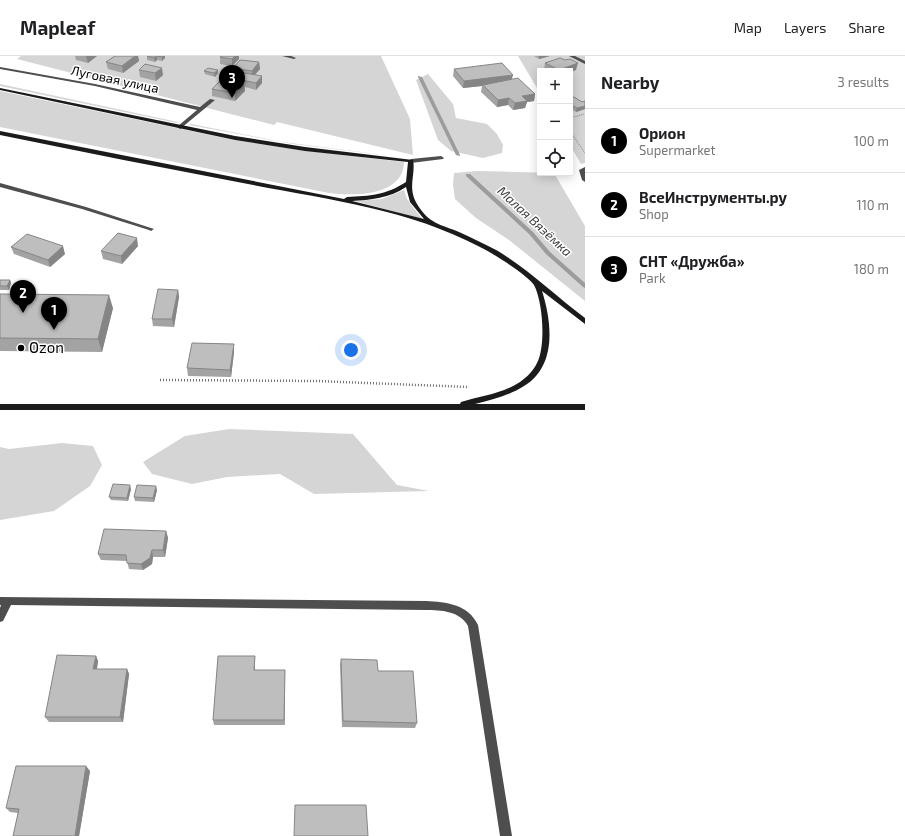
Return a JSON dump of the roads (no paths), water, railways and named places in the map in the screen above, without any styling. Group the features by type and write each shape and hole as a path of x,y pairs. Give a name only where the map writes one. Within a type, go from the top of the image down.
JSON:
{"street":[{"path":"284,56 294,58"},
{"path":"571,56 585,63"},
{"name":"Луговая улица","path":"0,68 95,85 201,109"},
{"path":"0,88 235,138 305,149 411,161 441,158"},
{"path":"180,126 212,100"},
{"path":"0,133 336,200 432,224 484,246 534,280 585,322"},
{"path":"411,161 408,190 412,202 432,224"},
{"path":"585,169 582,170 585,180"},
{"path":"336,200 380,197 398,190 408,183"},
{"path":"0,185 84,208 151,229"},
{"path":"450,408 506,393 534,374 541,364 547,345 546,320 534,280"},
{"path":"0,407 585,407"},
{"path":"0,618 4,601 401,605 455,609 467,616 473,625 506,836"}],"waterway":[{"name":"Малая Вязёмка","path":"420,77 458,155"},
{"name":"Малая Вязёмка","path":"468,175 531,233 548,253 585,286"}],"place":[{"name":"СНТ «Дружба»","path":"232,98"},
{"name":"ВсеИнструменты.ру","path":"23,313"},
{"name":"Орион","path":"54,330"},
{"name":"Ozon","path":"21,348"}]}
